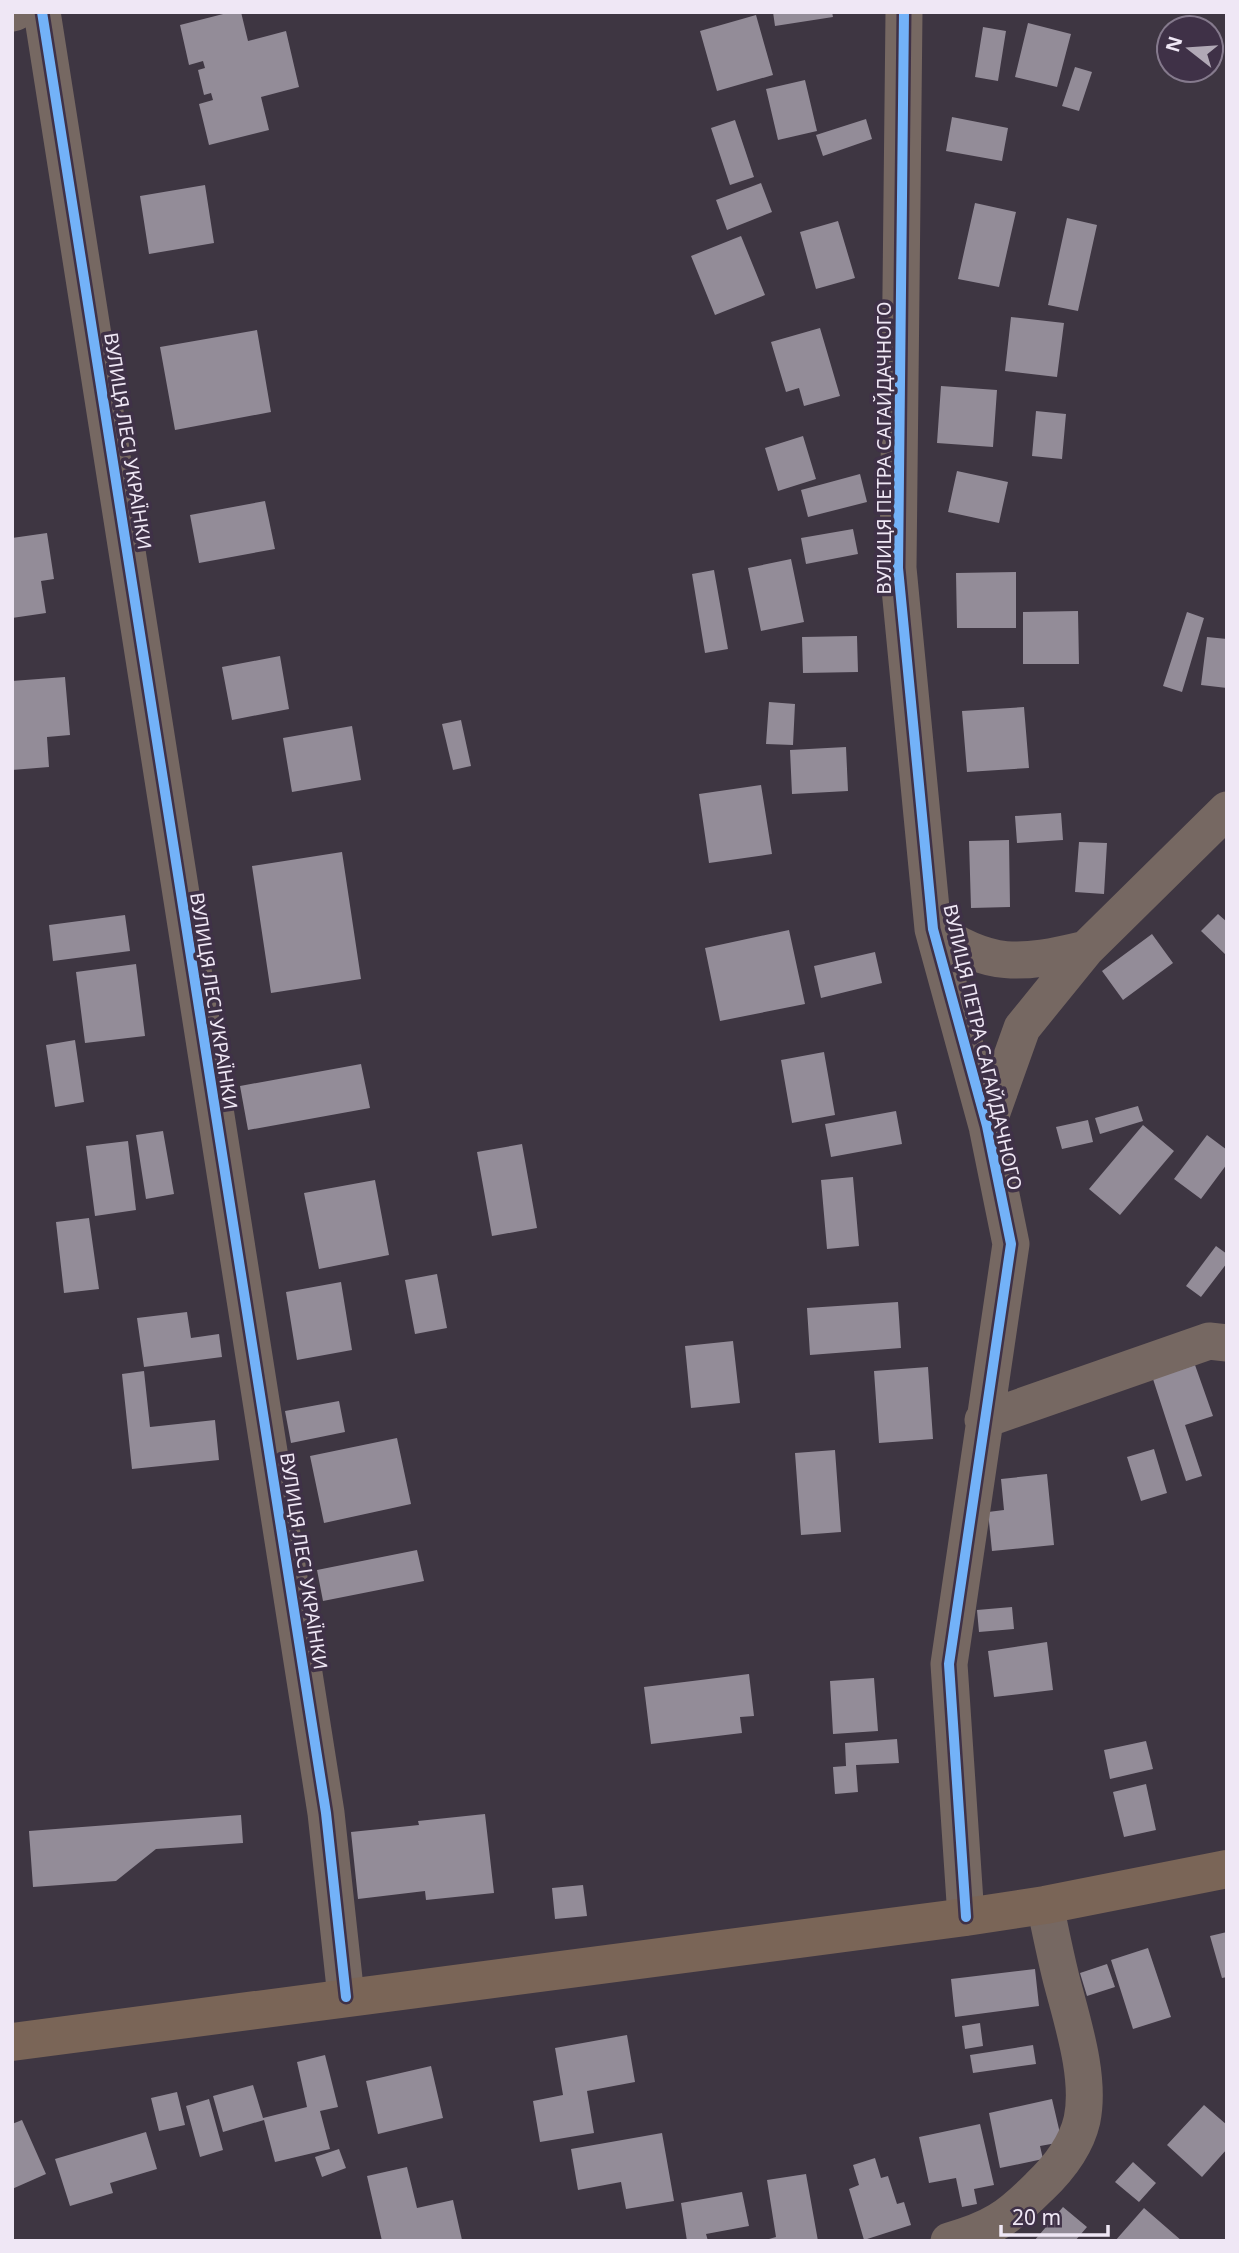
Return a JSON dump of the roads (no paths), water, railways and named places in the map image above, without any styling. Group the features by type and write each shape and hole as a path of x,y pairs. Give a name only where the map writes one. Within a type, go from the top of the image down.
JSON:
{"main road":[{"path":"15,2039 966,1917 1045,1905 1227,1869"}],"street":[{"name":"ВУЛИЦЯ ЛЕСІ УКРАЇНКИ","path":"42,12 324,1800 346,1997"},
{"name":"ВУЛИЦЯ ПЕТРА САГАЙДАЧНОГО","path":"904,12 898,568 933,929 987,1126 1011,1244 949,1664 966,1917"},
{"path":"987,1126 1022,1028 1086,949 1227,810"},
{"path":"933,929 956,945 981,956 1002,960 1048,958 1086,949"},
{"path":"984,1420 1209,1341 1227,1343"},
{"path":"970,2238 1000,2222 1048,2178 1066,2156 1082,2121 1083,2081 1079,2052 1045,1905"}]}
